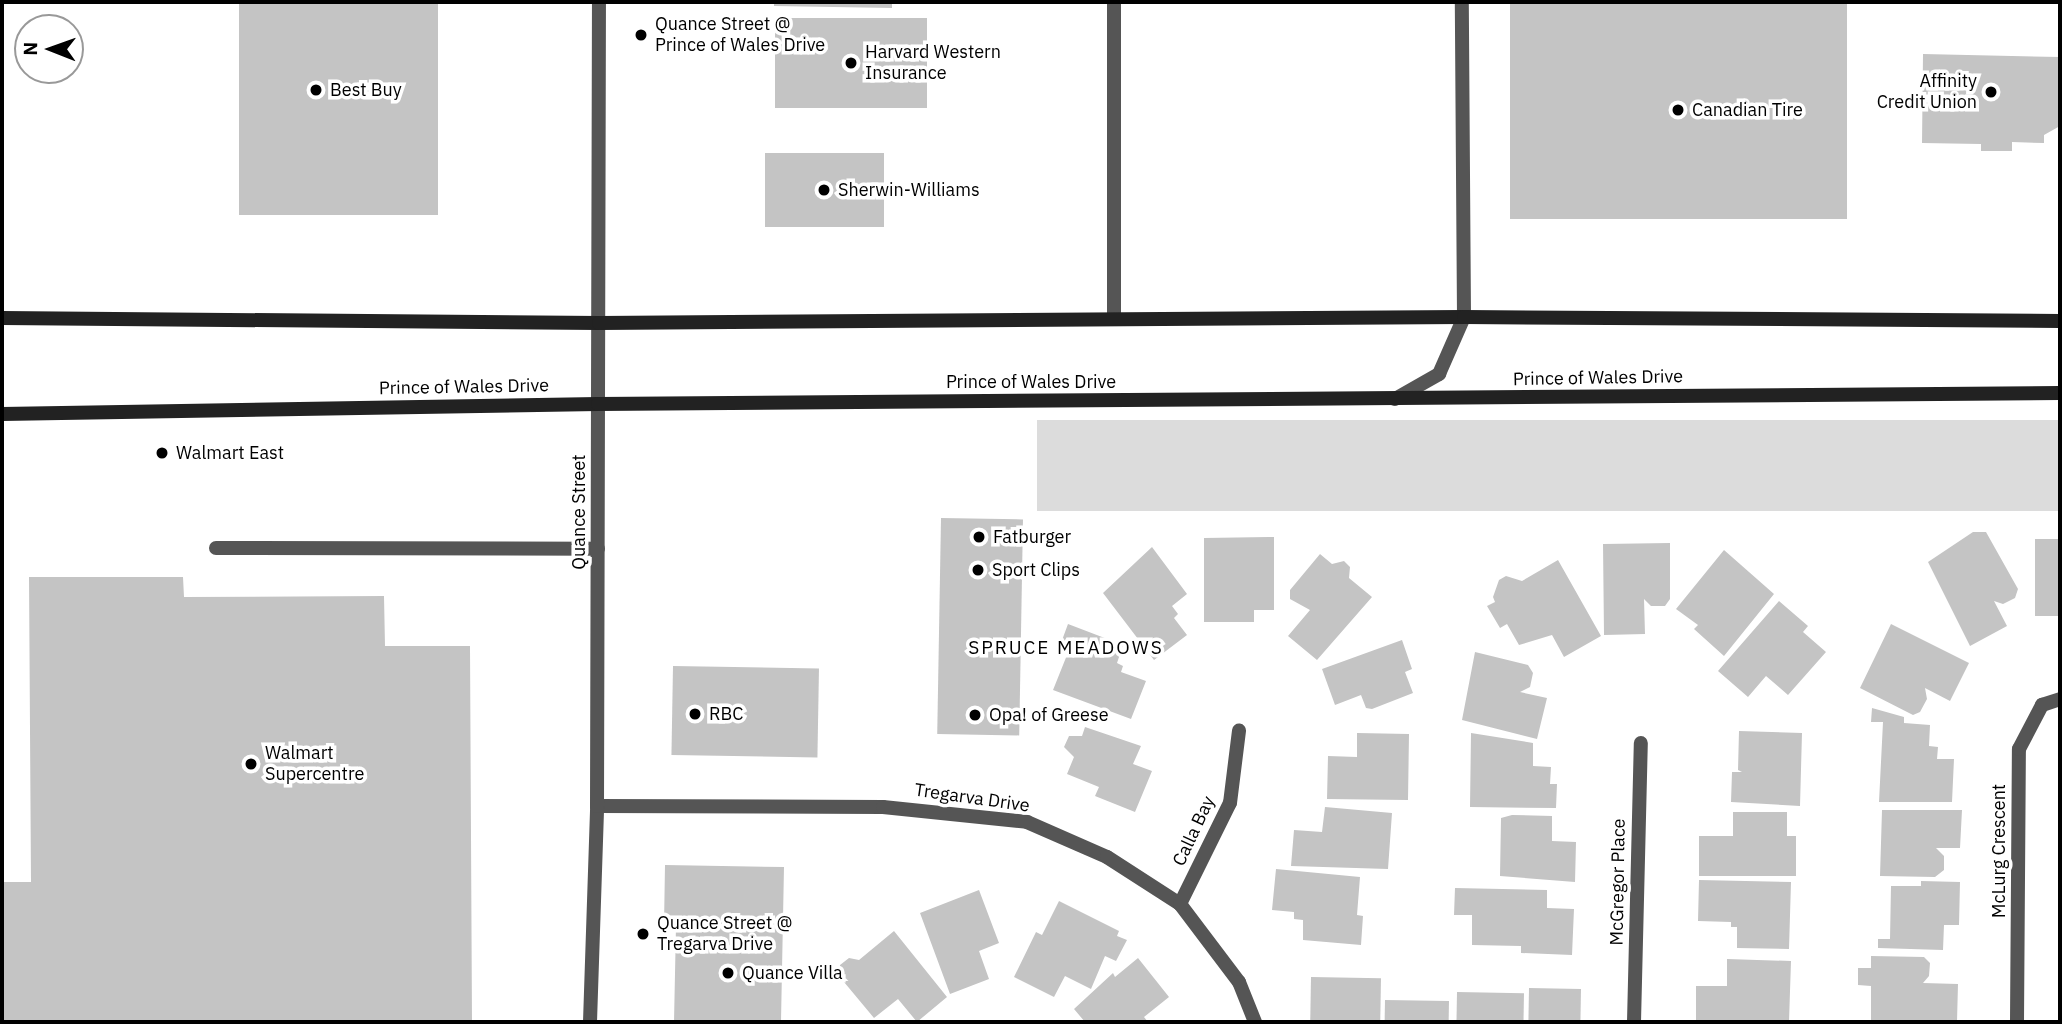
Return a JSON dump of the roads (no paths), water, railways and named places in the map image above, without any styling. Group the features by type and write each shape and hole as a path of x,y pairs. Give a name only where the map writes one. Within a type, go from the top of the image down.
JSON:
{"main road":[{"path":"2,318 598,323 1464,317 2060,321"},
{"name":"Prince of Wales Drive","path":"2,414 598,404 2060,394"}],"street":[{"name":"Quance Street","path":"590,1022 597,806 599,2"},
{"path":"1114,2 1114,318"},
{"path":"1394,400 1439,374 1464,317 1467,269 1462,2"},
{"path":"216,548 598,549"},
{"name":"McLurg Crescent","path":"2017,1022 2019,749 2042,705 2060,699"},
{"name":"Calla Bay","path":"1180,904 1230,803 1239,731"},
{"name":"McGregor Place","path":"1634,1022 1641,743"},
{"name":"Tregarva Drive","path":"597,806 883,807 1027,822 1107,856 1180,904 1239,982 1255,1022"}],"place":[{"name":"Quance Street @ Prince of Wales Drive","path":"641,35"},
{"name":"Harvard Western Insurance","path":"851,63"},
{"name":"Best Buy","path":"316,90"},
{"name":"Affinity Credit Union","path":"1991,92"},
{"name":"Canadian Tire","path":"1678,110"},
{"name":"Sherwin-Williams","path":"824,190"},
{"name":"Walmart East","path":"162,453"},
{"name":"Fatburger","path":"979,537"},
{"name":"Sport Clips","path":"978,570"},
{"name":"RBC","path":"695,714"},
{"name":"Opa! of Greese","path":"975,715"},
{"name":"Walmart Supercentre","path":"251,764"},
{"name":"Quance Street @ Tregarva Drive","path":"643,934"},
{"name":"Quance Villa","path":"728,973"}],"district":[{"name":"SPRUCE MEADOWS","path":"1066,648"}]}
